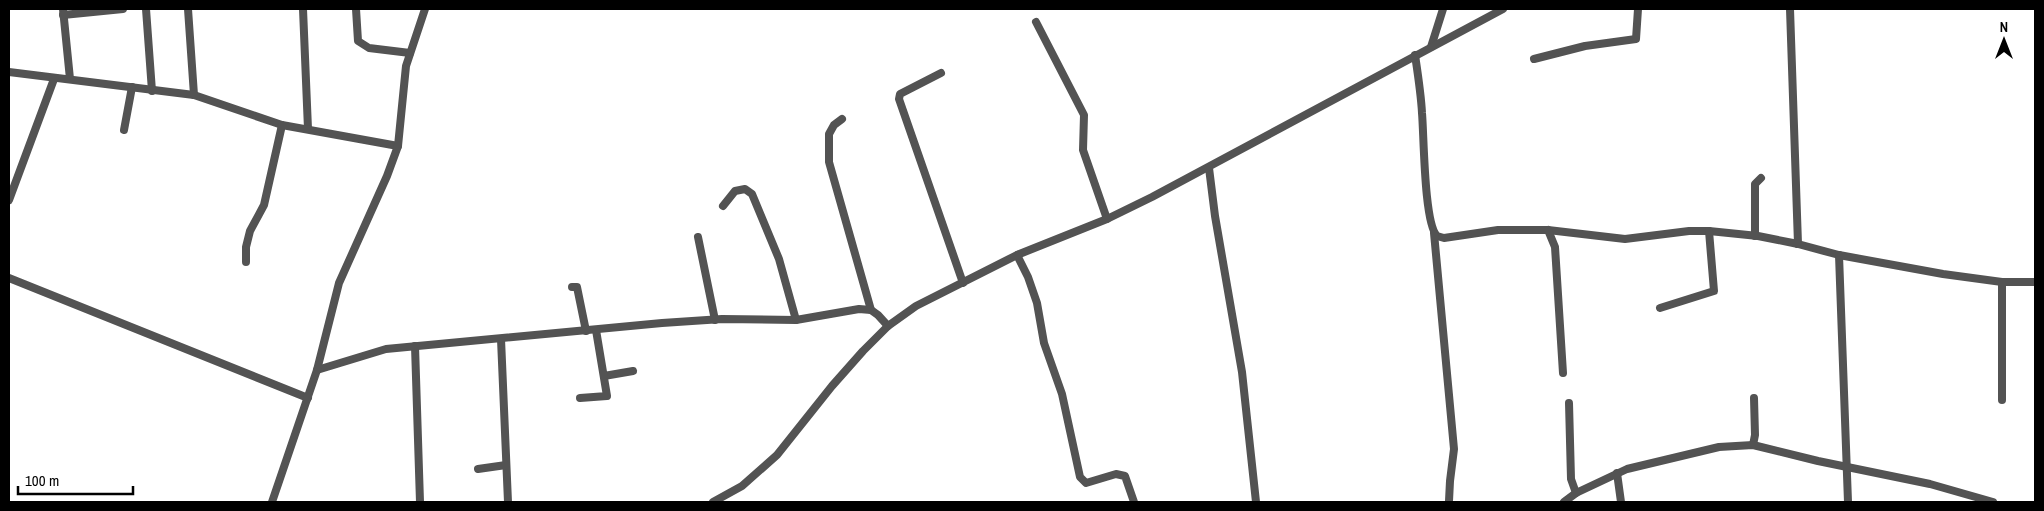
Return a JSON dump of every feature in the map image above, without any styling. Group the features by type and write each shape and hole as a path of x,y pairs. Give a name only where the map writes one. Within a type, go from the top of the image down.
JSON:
{"street":[{"path":"70,79 63,12 123,9"},
{"path":"146,9 152,91"},
{"path":"188,9 194,95"},
{"path":"303,9 308,129"},
{"path":"356,9 358,41 369,48 410,53"},
{"path":"272,502 317,370 339,283 383,185 398,146 405,74 425,9"},
{"path":"1431,47 1443,9"},
{"path":"713,502 742,486 777,455 832,386 863,351 888,326 916,306 1017,255 1107,218 1209,168 1415,55 1504,9"},
{"path":"1534,59 1585,46 1636,39 1638,9"},
{"path":"1790,9 1798,244"},
{"path":"1036,22 1084,115 1083,150 1107,218"},
{"path":"1415,55 1422,113 1425,182 1434,233 1454,449 1449,501"},
{"path":"9,72 194,95 282,125 398,146"},
{"path":"941,73 900,94 899,99 963,283"},
{"path":"9,200 54,79"},
{"path":"124,130 132,87"},
{"path":"842,119 834,124 829,134 829,162 871,310"},
{"path":"246,262 246,247 250,231 264,205 282,125"},
{"path":"1209,168 1215,216 1242,372 1256,502"},
{"path":"1756,236 1755,184 1761,178"},
{"path":"723,206 735,191 745,189 752,194 779,259 796,320"},
{"path":"1434,233 1444,238 1498,230 1548,230 1625,238 1709,230 1756,236 1798,244 1838,255 1943,274 2002,282 2035,282"},
{"path":"1548,230 1555,247 1563,373"},
{"path":"1660,308 1714,291 1709,230"},
{"path":"698,237 715,320"},
{"path":"1017,255 1028,277 1037,303 1044,344 1062,394 1080,477 1086,483 1122,474 1125,476 1134,502"},
{"path":"1838,255 1848,502"},
{"path":"9,278 308,398"},
{"path":"2002,282 2002,400"},
{"path":"572,287 577,287 586,331"},
{"path":"317,370 374,351 715,320 796,320 859,309 871,310 878,314 888,326"},
{"path":"580,398 607,396 596,330"},
{"path":"501,338 508,502"},
{"path":"415,346 420,502"},
{"path":"604,376 633,371"},
{"path":"1753,445 1755,435 1754,398"},
{"path":"1569,403 1571,479 1576,492"},
{"path":"1564,502 1576,492 1617,473 1669,458 1719,447 1753,445 1930,484 1993,502"},
{"path":"478,469 506,465"},
{"path":"1617,473 1621,502"}]}
